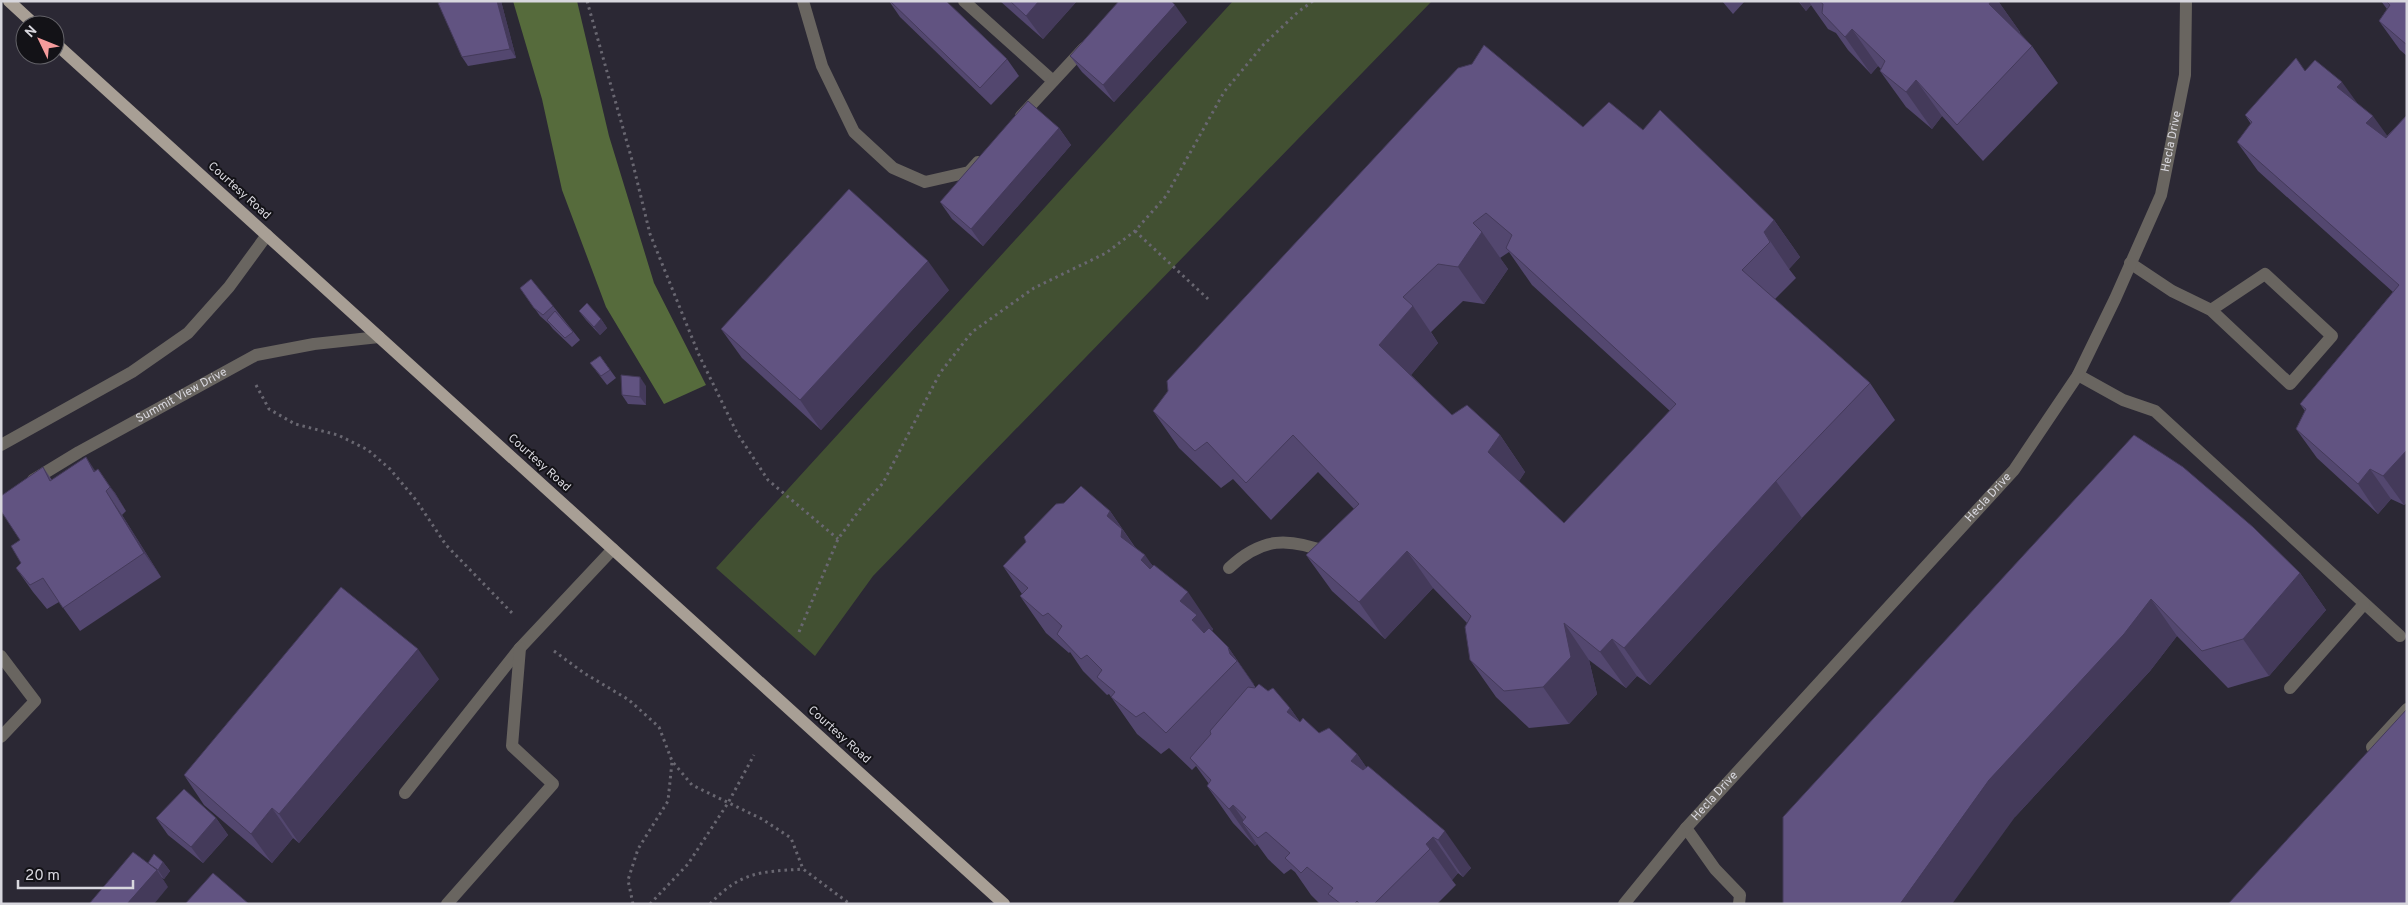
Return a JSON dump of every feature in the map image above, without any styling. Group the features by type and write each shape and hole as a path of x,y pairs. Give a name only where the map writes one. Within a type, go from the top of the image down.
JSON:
{"main road":[{"path":"9,1 24,15"},
{"name":"Courtesy Road","path":"65,52 1004,904"}],"street":[{"path":"803,1 822,66 854,132 893,168 926,182 969,172 988,151"},
{"path":"964,1 1054,81"},
{"name":"Hecla Drive","path":"1624,904 1686,828 2014,470 2078,375 2161,195 2185,75 2186,1"},
{"path":"1014,123 1094,38"},
{"path":"1,445 132,372 188,333 229,287 267,235"},
{"path":"2130,263 2172,292 2211,310 2290,384 2332,336 2265,274 2211,310"},
{"name":"Summit View Drive","path":"24,485 79,452 256,355 314,344 379,337"},
{"path":"2078,375 2123,400 2155,411 2400,636"},
{"path":"1229,568 1243,554 1264,544 1290,542 1308,545 1338,557"},
{"path":"406,793 520,648 613,549"},
{"path":"2290,688 2364,604"},
{"path":"447,904 553,784 512,746 520,648"},
{"path":"1,656 35,701 1,737"},
{"path":"2360,760 2407,709"},
{"path":"1686,828 1715,868 1740,895 1739,904"}],"path":[{"path":"587,1 632,160 650,234 699,355 736,433 768,480 838,538"},
{"path":"799,632 838,538 860,508 883,483 940,373 972,332 1034,288 1106,253 1135,231 1166,196 1224,92 1264,44 1298,12 1313,1"},
{"path":"1135,231 1208,299"},
{"path":"243,362 269,409 295,424 338,435 368,450 390,469 416,500 446,545 532,634 584,673 629,700 659,727 672,761 692,785 762,819 791,838 804,869 850,904"},
{"path":"650,904 688,864 728,803 754,755"},
{"path":"633,904 628,880 638,849 668,801 672,761"},
{"path":"710,904 725,888 758,872 804,869"}],"green space":[{"path":"513,1 577,1 609,136 654,283 706,385 664,404 606,307 562,190 542,99"},
{"path":"1233,1 1432,1 873,576 815,656 716,568"}],"building":[{"path":"444,1 497,1 510,49 462,57 438,3"},
{"path":"890,1 946,1 1007,59 980,88"},
{"path":"1010,1 1039,1 1026,16"},
{"path":"1119,1 1171,1 1175,5 1103,85 1070,56"},
{"path":"1819,1 1991,1 1989,4 2032,46 1957,125 1916,80 1906,92 1880,71 1885,61 1852,29 1845,37 1822,13 1823,4"},
{"path":"2386,1 2407,1 2407,45 2379,21 2390,5"},
{"path":"1484,45 1583,127 1609,102 1643,130 1660,110 1774,220 1764,232 1770,242 1742,270 1870,383 1776,481 1624,648 1612,639 1600,652 1564,623 1571,657 1543,687 1504,691 1470,660 1465,627 1471,616 1407,551 1359,602 1306,555 1359,504 1293,435 1246,483 1207,442 1195,451 1153,411 1168,391 1167,381 1458,68 1472,64","holes":["1486,213 1512,235 1506,248 1676,404 1564,523 1488,452 1500,435 1467,405 1452,415 1379,345 1413,306 1403,297 1438,264 1458,267 1482,232 1473,223"]},
{"path":"2296,58 2305,71 2315,60 2342,82 2337,87 2373,116 2366,123 2386,138 2407,115 2407,450 2383,476 2370,469 2358,484 2296,429 2306,409 2300,404 2399,285 2237,142 2252,122 2245,115"},
{"path":"1028,101 1059,128 971,229 940,202"},
{"path":"849,189 928,261 800,400 721,329"},
{"path":"531,279 553,306 543,315 534,308 520,288"},
{"path":"587,303 601,319 594,327 579,311"},
{"path":"555,311 573,332 565,338 547,320"},
{"path":"600,356 610,370 601,376 590,363"},
{"path":"621,375 640,377 640,397 622,395"},
{"path":"2134,435 2183,467 2253,527 2300,573 2243,639 2202,651 2151,599 2124,634 1989,780 1900,904 1783,904 1783,817"},
{"path":"86,457 94,472 98,469 110,487 106,491 144,553 63,608 43,578 30,585 16,568 21,563 11,546 20,540 1,511 1,496 43,467 50,481"},
{"path":"1081,486 1110,511 1107,516 1122,529 1121,537 1145,555 1141,560 1150,569 1154,565 1188,592 1180,601 1197,615 1192,620 1204,633 1209,628 1228,647 1230,654 1237,661 1166,733 1144,712 1136,717 1111,697 1115,692 1097,677 1102,670 1087,655 1081,659 1057,634 1062,626 1048,613 1043,616 1020,596 1028,588 1003,566 1026,542 1024,537 1056,504 1064,503"},
{"path":"341,587 418,649 279,814 272,808 251,834 184,775"},
{"path":"1259,684 1268,691 1273,688 1290,708 1287,712 1300,722 1303,718 1319,733 1329,728 1357,754 1351,761 1363,770 1368,766 1445,831 1438,840 1433,837 1426,844 1430,849 1374,904 1360,904 1357,901 1354,904 1341,904 1328,894 1333,888 1307,867 1301,873 1285,858 1290,853 1266,832 1258,838 1242,822 1246,817 1233,805 1229,809 1207,786 1211,780 1190,758 1211,734 1210,731 1248,687 1255,688"},
{"path":"2407,709 2407,904 2228,904"},
{"path":"184,789 216,818 191,847 156,818"},
{"path":"133,852 157,870 127,904 89,904"},
{"path":"154,854 163,862 158,870 148,863"},
{"path":"213,873 249,904 185,904"}]}
